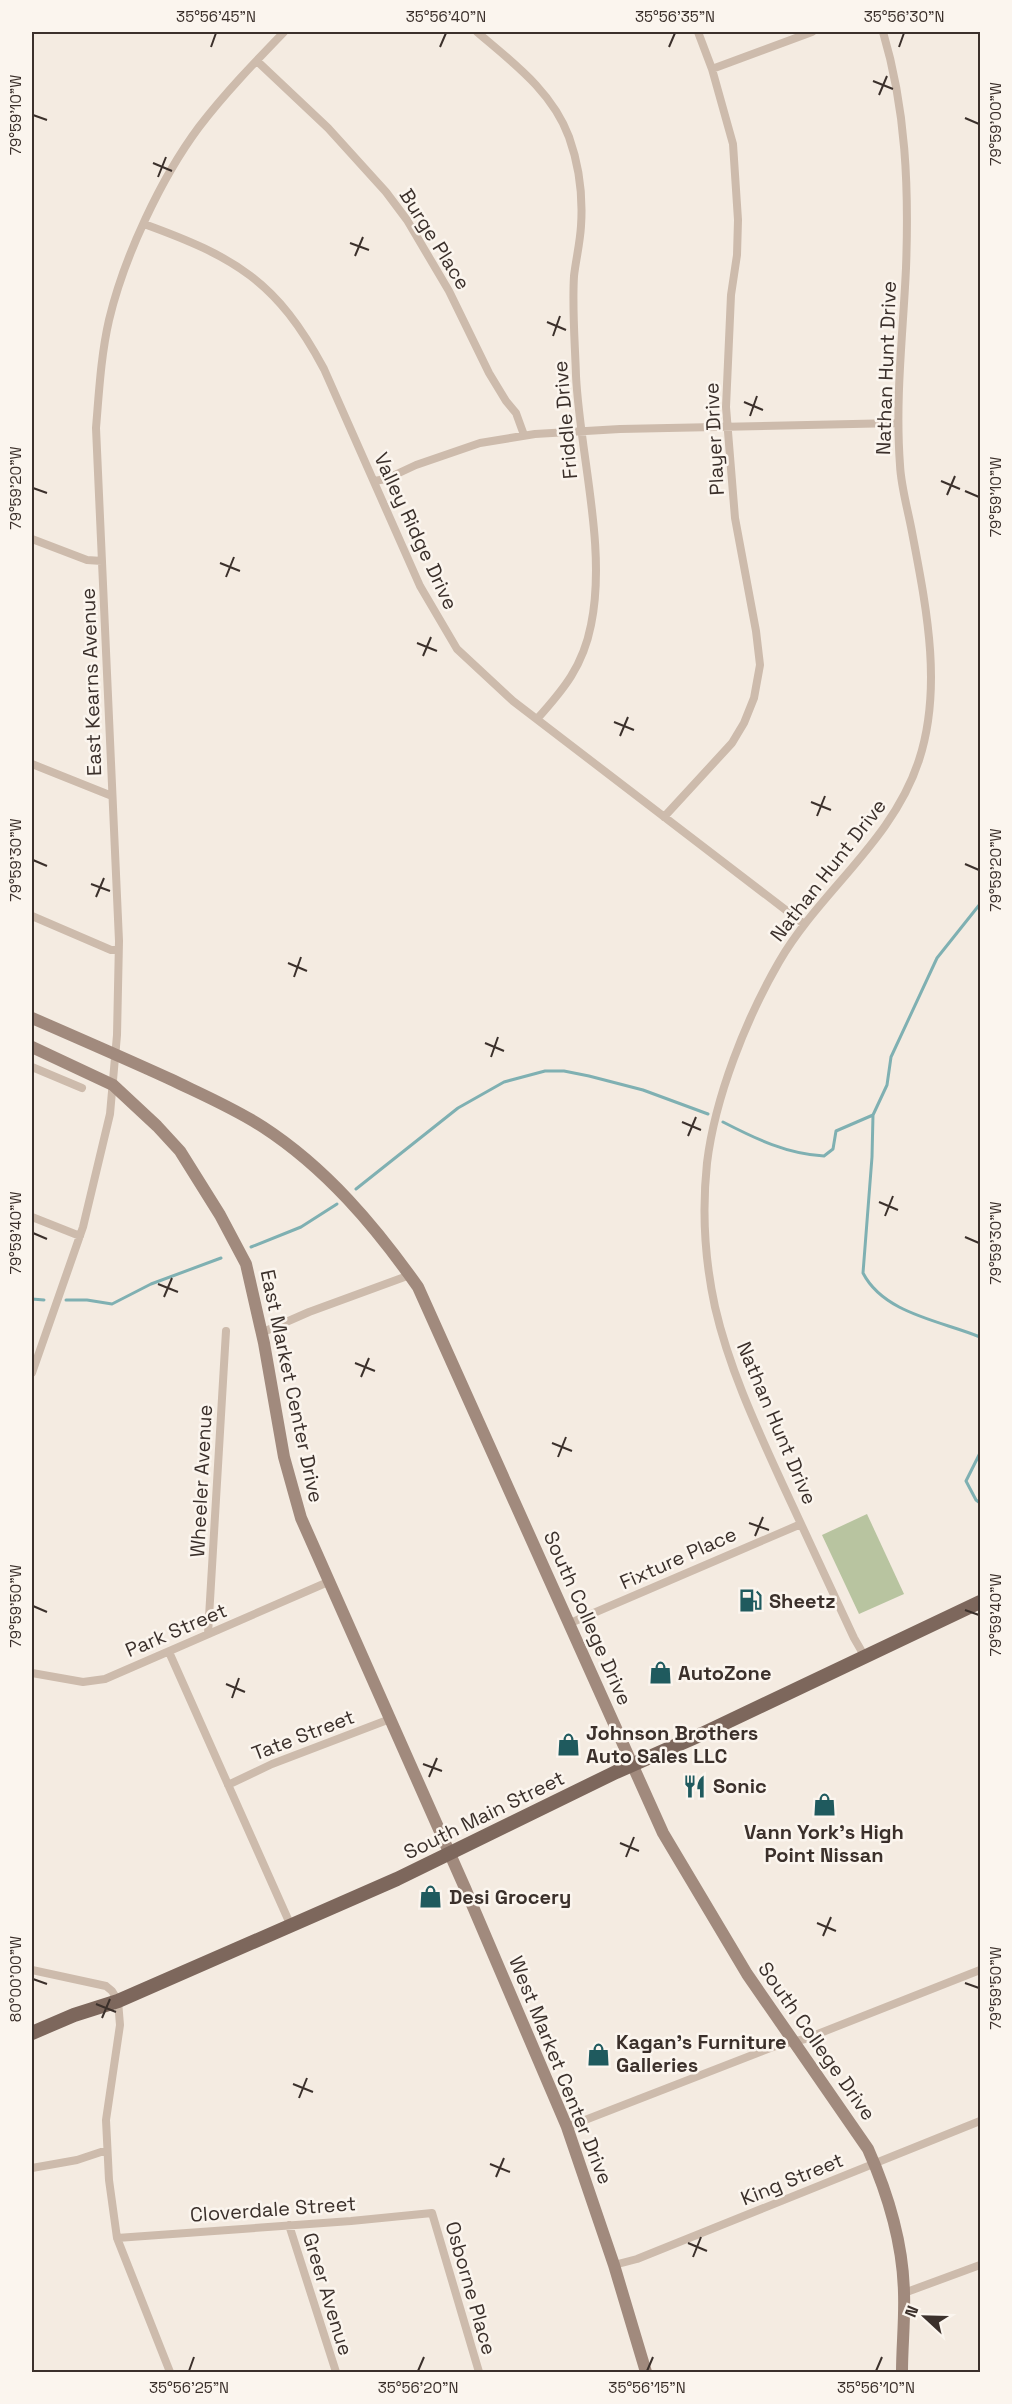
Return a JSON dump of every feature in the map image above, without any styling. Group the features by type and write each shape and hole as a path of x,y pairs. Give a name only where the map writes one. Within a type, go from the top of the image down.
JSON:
{"main road":[{"name":"South College Drive","path":"32,1018 219,1102 264,1127 325,1177 374,1226 402,1262 418,1287 440,1335 663,1833 747,1974 868,2149 875,2164 897,2234 904,2293 902,2373"},
{"name":"East Market Center Drive","path":"32,1047 113,1085 157,1126 180,1151 220,1215 246,1264 287,1467 301,1518 450,1854"},
{"name":"South Main Street","path":"32,2033 74,2015 118,2001 450,1854 633,1765 981,1602"},
{"name":"West Market Center Drive","path":"450,1854 567,2127 614,2265 646,2373"}],"street":[{"name":"East Kearns Avenue","path":"32,1373 80,1236 110,1114 116,1054 119,999 118,951 96,428 101,366 116,297 128,258 177,161 199,128 284,32"},
{"name":"Friddle Drive","path":"477,32 533,81 548,99 568,135 582,197 581,227 574,277 576,380 596,560 594,604 591,626 578,667 566,687 537,719"},
{"name":"Player Drive","path":"664,817 732,742 744,723 754,698 760,665 735,519 726,407 731,295 737,255 737,196 733,144 712,69 698,32"},
{"path":"712,69 812,32"},
{"name":"Nathan Hunt Drive","path":"865,1657 801,1524 739,1384 723,1336 710,1275 706,1226 707,1162 720,1103 731,1068 764,987 787,947 804,924 872,844 897,810 914,776 926,732 931,691 928,630 921,577 900,469 898,423 906,271 907,171 899,94 883,32"},
{"name":"Burge Place","path":"256,61 328,128 386,192 407,220 449,291 489,373 516,413 524,435"},
{"name":"Valley Ridge Drive","path":"144,224 191,241 243,270 276,298 306,337 324,369 420,586 457,649 493,684 537,719 804,924"},
{"path":"374,481 480,443 524,435 898,423"},
{"path":"32,539 87,560 102,561"},
{"path":"32,764 112,796"},
{"path":"32,916 118,951"},
{"path":"32,1067 82,1088"},
{"path":"32,1217 70,1234 80,1236"},
{"path":"261,1333 309,1312 410,1275"},
{"name":"Wheeler Avenue","path":"208,1634 226,1331"},
{"name":"Fixture Place","path":"568,1624 801,1524"},
{"name":"Park Street","path":"32,1673 91,1682 105,1679 328,1582"},
{"path":"169,1652 291,1926"},
{"name":"Tate Street","path":"228,1785 272,1764 390,1719"},
{"path":"567,2127 778,2045 795,2041 981,1970"},
{"path":"32,1971 106,1986 112,1990 118,2001 120,2025 108,2098 106,2150 117,2238 170,2373"},
{"name":"King Street","path":"614,2265 643,2256 981,2121"},
{"path":"32,2168 77,2160 106,2150"},
{"name":"Cloverdale Street","path":"117,2238 432,2213"},
{"name":"Osborne Place","path":"432,2213 479,2373"},
{"name":"Greer Avenue","path":"290,2225 336,2373"},
{"path":"904,2293 981,2265"}],"green space":[{"path":"867,1514 904,1594 859,1614 822,1535"}],"waterway":[{"path":"980,904 937,958 891,1057 887,1085 873,1115 863,1273 872,1287 899,1307 980,1337"},
{"path":"356,1189 458,1108 504,1082 545,1071 564,1071 643,1090 708,1114"},
{"path":"723,1122 784,1149 824,1156 833,1149 836,1131 873,1115"},
{"path":"251,1247 301,1227 337,1204"},
{"path":"66,1300 87,1300 112,1304 151,1284 221,1258"},
{"path":"32,1299 44,1300"},
{"path":"980,1453 966,1481 980,1503"}],"place":[{"name":"Sheetz","path":"751,1601"},
{"name":"AutoZone","path":"660,1673"},
{"name":"Johnson Brothers Auto Sales LLC","path":"568,1745"},
{"name":"Sonic","path":"695,1786"},
{"name":"Vann York's High Point Nissan","path":"824,1804"},
{"name":"Desi Grocery","path":"431,1897"},
{"name":"Kagan's Furniture Galleries","path":"598,2054"}]}
